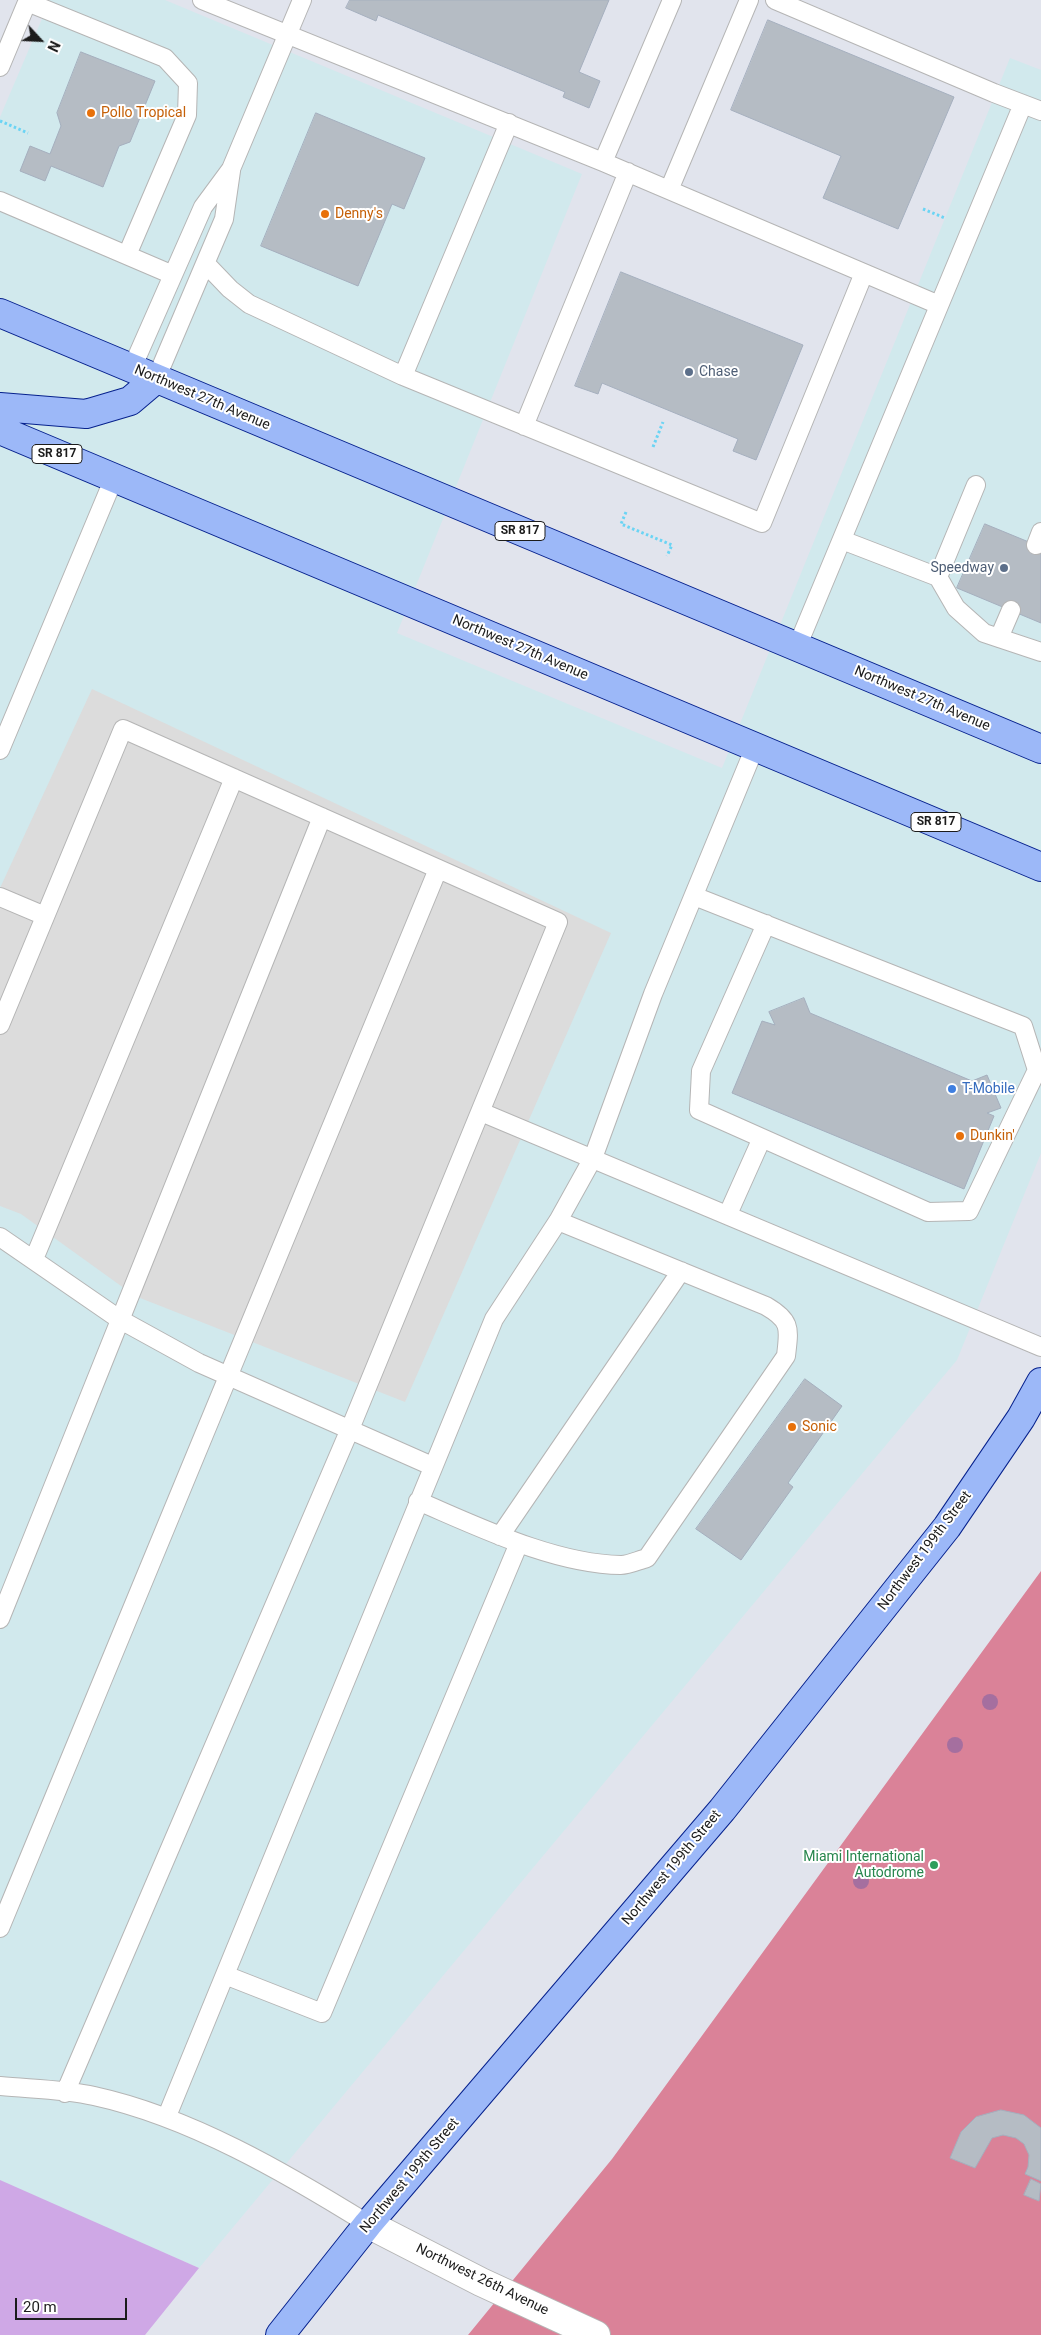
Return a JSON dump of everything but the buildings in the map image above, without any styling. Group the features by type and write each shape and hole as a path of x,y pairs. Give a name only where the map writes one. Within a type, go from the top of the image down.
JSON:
{"main road":[{"name":"Northwest 27th Avenue","path":"0,313 1041,749"},
{"path":"0,407 86,414 130,401 144,374"},
{"name":"Northwest 27th Avenue","path":"0,430 1041,867"},
{"name":"Northwest 199th Street","path":"280,2335 368,2224 728,1802 947,1527 1021,1418 1041,1382"}],"street":[{"name":"Northwest 26th Avenue","path":"368,2224 481,2282 596,2335"}],"lane":[{"path":"202,0 604,162 939,306"},
{"path":"144,374 206,264 224,219 231,170 302,0"},
{"path":"604,162 672,0"},
{"path":"669,190 748,0"},
{"path":"775,0 1041,111"},
{"path":"1,63 27,1 165,58 188,83 187,115 127,255"},
{"path":"797,647 1023,104"},
{"path":"403,376 509,124"},
{"path":"144,374 173,275 203,207 231,170"},
{"path":"524,426 628,172"},
{"path":"0,201 173,275"},
{"path":"206,264 230,289 249,304 403,376 762,523 864,273"},
{"path":"0,750 114,478"},
{"path":"938,577 976,485"},
{"path":"842,540 938,577 956,608 984,633 1041,652"},
{"path":"999,638 1010,610"},
{"path":"0,1026 123,729 558,922 350,1430 65,2093"},
{"path":"167,2116 432,1466 494,1319 558,1221 593,1158 653,994 756,747"},
{"path":"34,1259 234,778"},
{"path":"0,1619 322,817"},
{"path":"0,1928 230,1377 438,869"},
{"path":"694,896 766,924 1023,1026 1037,1070 968,1211 928,1212 699,1110 701,1071 766,924"},
{"path":"0,898 45,916"},
{"path":"481,1112 728,1214 1041,1347"},
{"path":"728,1214 762,1138"},
{"path":"418,1501 519,1543 581,1559 623,1565 647,1558 786,1356 789,1329 781,1314 766,1306 558,1221"},
{"path":"0,1237 119,1319 199,1363 432,1466"},
{"path":"500,1536 681,1271"},
{"path":"225,1974 322,2013 519,1543"},
{"path":"0,2086 93,2095 167,2116 298,2181 368,2224"}],"path":[{"path":"0,121 28,133"},
{"path":"923,208 950,220"},
{"path":"652,450 663,422"},
{"path":"626,512 621,524 672,545 667,556"}],"shaded area":[{"path":"50,0 165,0 582,174 397,633 722,768 1010,58 1041,70 1041,1153 957,1360 199,2268 0,2182 0,117"},
{"path":"92,689 611,933 405,1402 135,1296 21,1214 0,1206 0,888"},
{"name":"Miami International Autodrome","path":"1041,1571 1041,2335 468,2335 612,2159"},
{"path":"0,2180 199,2268 145,2335 0,2335"}],"place":[{"name":"Pollo Tropical","path":"91,113"},
{"name":"Denny's","path":"325,214"},
{"name":"Chase","path":"689,372"},
{"name":"Speedway","path":"1004,568"},
{"name":"T-Mobile","path":"952,1089"},
{"name":"Dunkin'","path":"960,1136"},
{"name":"Sonic","path":"792,1427"},
{"name":"Miami International Autodrome","path":"934,1865"}]}
